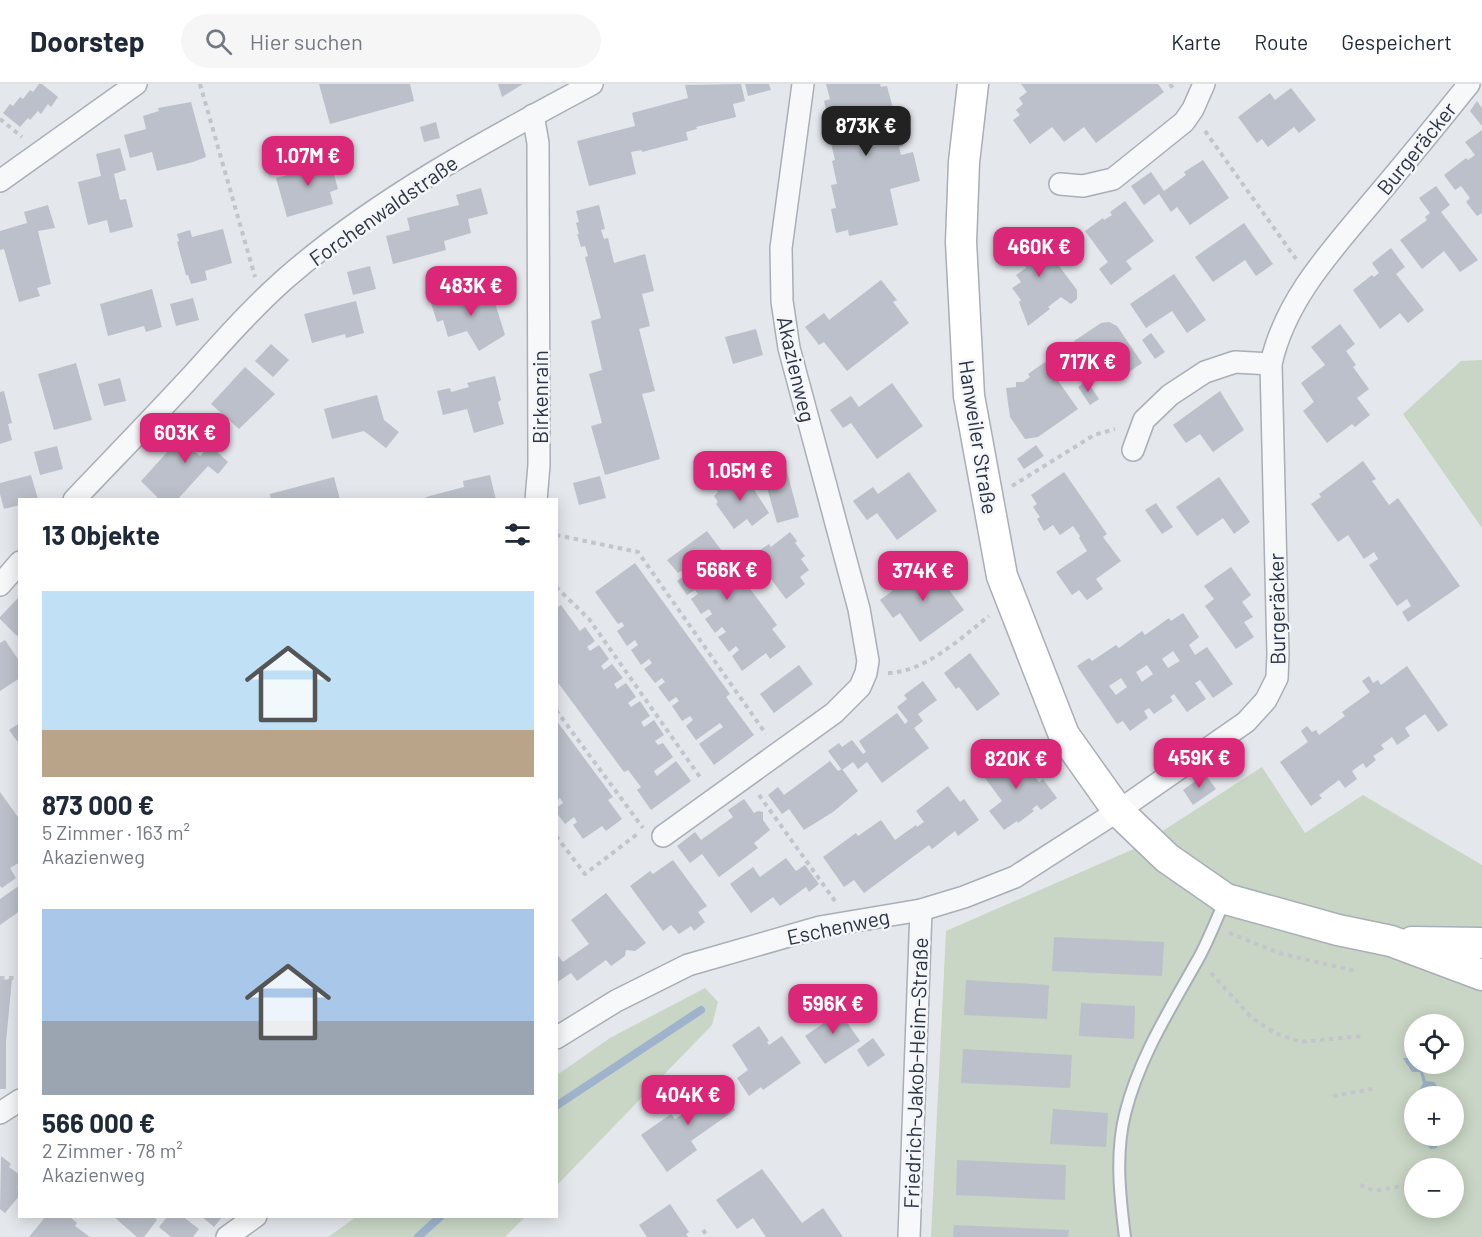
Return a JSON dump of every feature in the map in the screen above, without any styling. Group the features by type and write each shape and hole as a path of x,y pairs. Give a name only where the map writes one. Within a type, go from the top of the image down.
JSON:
{"street":[{"path":"0,182 136,84"},
{"name":"Forchenwaldstraße","path":"76,498 261,301 287,277 363,220 456,158 592,84"},
{"name":"Akazienweg","path":"803,84 781,248 782,301 789,348 859,609 868,661 866,673"},
{"name":"Hanweiler Straße","path":"973,84 964,162 961,242 969,396 1002,576 1064,735 1118,811 1167,858 1226,899 1338,930 1391,941 1482,975"},
{"path":"1060,184 1083,186 1113,179 1184,122 1204,84"},
{"name":"Burgeräcker","path":"1118,811 1246,722 1266,700 1277,678 1271,364 1276,340 1295,302 1321,263 1469,84"},
{"name":"Birkenrain","path":"533,115 538,155 539,465 536,498"},
{"path":"1133,450 1144,420 1170,395 1205,372 1235,362 1271,364"},
{"path":"0,585 18,564"},
{"path":"653,829 834,712 860,687 866,673"},
{"name":"Eschenweg","path":"558,1037 616,1000 688,965 797,933 849,921 921,910 1015,878 1118,811"},
{"name":"Friedrich-Jakob-Heim-Straße","path":"909,1237 921,910"},
{"name":"Hanweiler Straße","path":"1391,941 1482,944"},
{"path":"0,1113 18,1101"},
{"path":"227,1237 253,1218"}],"lane":[{"path":"1125,1237 1120,1200 1120,1158 1125,1115 1145,1055 1198,959 1226,899"}],"path":[{"path":"200,84 261,301"},
{"path":"1191,112 1311,279"},
{"path":"1014,485 1094,435 1144,420"},
{"path":"558,535 638,552 756,720"},
{"path":"558,589 589,619 696,771"},
{"path":"866,673 901,672 920,666 976,626"},
{"path":"558,712 653,829 585,874 558,839"},
{"path":"771,813 849,921"},
{"path":"1198,959 1252,1018 1275,1033 1300,1042 1362,1036"},
{"path":"0,978 18,978"},
{"path":"1333,1096 1372,1089"},
{"path":"1360,1185 1375,1191 1404,1185"},
{"path":"703,1230 708,1237"}],"green space":[{"path":"1482,360 1482,528 1403,414 1461,361"},
{"path":"1262,767 1305,833 1363,795 1482,865 1482,1237 931,1237 946,931 1136,848"},
{"path":"705,988 718,1002 712,1025 558,1184 558,1074 610,1038"},
{"path":"355,1218 524,1218 505,1237 328,1237"}],"water":[{"path":"1421,1074 1424,1074 1426,1081 1434,1082 1437,1086 1422,1086"}],"building":[{"path":"39,84 58,97 51,107 48,104 41,114 38,111 20,127 3,113 10,104 13,106 20,97 23,99"},
{"path":"319,84 410,84 414,101 330,124"},
{"path":"498,84 523,84 502,97"},
{"path":"741,84 745,101 733,104 736,117 696,127 697,129 686,132 688,140 642,152 642,150 631,152 636,174 589,186 577,141 635,126 632,113 688,98 685,85"},
{"path":"745,84 769,84 771,90 748,96"},
{"path":"826,84 887,86 903,146 899,147 901,155 913,152 920,181 890,189 898,225 849,236 848,230 836,233 831,209 836,208 831,185 837,184 832,161 835,160 827,126 830,126 824,101 830,99"},
{"path":"1021,84 1158,84 1164,92 1096,143 1084,127 1064,142 1052,127 1030,144 1013,120 1020,115 1016,110 1023,104 1019,98 1027,92"},
{"path":"1291,88 1316,120 1299,133 1294,127 1268,147 1262,139 1257,143 1238,117 1270,93 1275,100"},
{"path":"1477,101 1482,108 1482,126 1470,111"},
{"path":"191,102 206,157 157,171 152,152 130,158 124,135 146,129 143,116 159,111 158,108"},
{"path":"436,122 440,138 424,142 420,127"},
{"path":"1482,130 1482,213 1477,216 1466,202 1470,198 1461,186 1455,190 1444,175 1466,158 1468,160 1475,155 1465,142"},
{"path":"120,148 126,170 114,174 120,200 126,199 133,227 110,233 107,220 88,225 78,182 101,176 96,154"},
{"path":"329,156 338,189 330,192 333,204 287,217 276,178 298,172 296,165"},
{"path":"1203,160 1229,198 1190,225 1177,207 1171,212 1159,194 1144,205 1131,186 1151,172 1164,191 1186,175 1184,172"},
{"path":"1436,186 1450,205 1441,212 1478,260 1460,272 1444,251 1422,269 1400,240 1427,220 1425,217 1430,213 1419,198"},
{"path":"481,188 488,214 468,219 471,233 444,241 446,250 393,264 386,236 410,230 407,218 459,205 456,195"},
{"path":"1125,201 1154,241 1126,261 1132,269 1111,285 1099,269 1108,262 1085,231 1103,218 1104,220 1112,215 1110,212"},
{"path":"48,205 55,228 38,231 51,284 37,288 40,296 19,302 4,249 0,250 0,231 27,223 24,212"},
{"path":"599,205 605,229 601,230 604,239 608,238 614,263 645,254 654,291 642,294 650,326 639,329 655,391 642,394 660,459 605,475 591,426 602,423 589,374 602,370 591,321 601,318 585,257 588,256 585,246 581,247 576,223 579,222 576,211"},
{"path":"1244,223 1273,264 1256,276 1245,260 1213,282 1195,257"},
{"path":"1030,227 1077,290 1077,299 1071,304 1061,297 1028,326 1019,302 1021,300 1012,288 1021,282 1016,275 1026,268 1008,243"},
{"path":"1073,227 1084,243 1067,256 1055,240"},
{"path":"223,229 232,263 205,271 207,280 191,284 186,275 177,234 190,230 192,237"},
{"path":"1391,248 1405,267 1396,274 1424,310 1408,323 1400,313 1380,329 1353,290 1372,275 1374,277 1379,273 1372,263"},
{"path":"370,266 376,289 353,295 347,272"},
{"path":"1174,274 1206,320 1187,333 1172,311 1146,328 1130,304"},
{"path":"881,280 897,300 893,302 909,323 847,371 824,342 819,345 805,327 824,313 829,320"},
{"path":"490,287 505,335 479,351 467,331 448,337 443,320 437,322 431,303"},
{"path":"152,289 162,327 146,332 144,326 108,336 100,304"},
{"path":"193,298 199,320 176,326 170,304"},
{"path":"356,301 364,333 346,338 345,334 312,343 304,314"},
{"path":"1109,322 1117,326 1142,363 1122,377 1108,358 1097,353 1087,358 1074,341 1101,323"},
{"path":"1340,324 1355,344 1346,351 1356,365 1353,367 1369,389 1357,398 1370,415 1355,427 1352,424 1327,443 1303,411 1314,402 1301,383 1325,365 1311,347"},
{"path":"756,329 763,355 733,364 725,337"},
{"path":"1151,333 1165,352 1155,359 1142,340"},
{"path":"271,344 289,360 273,377 255,361"},
{"path":"1045,362 1078,409 1038,437 1025,439 1010,417 1006,388 1016,387 1016,382 1023,382 1030,377 1028,374"},
{"path":"76,363 92,420 54,430 38,374"},
{"path":"245,367 275,394 239,429 211,404"},
{"path":"495,376 501,400 498,402 504,424 474,433 467,409 443,415 437,391 450,388 451,392 469,387 467,383"},
{"path":"120,378 126,401 104,406 98,384"},
{"path":"1087,381 1099,399 1090,405 1078,387"},
{"path":"892,383 923,426 877,459 851,423 843,428 830,410 851,396 859,407"},
{"path":"4,391 12,423 8,424 12,440 0,444 0,392"},
{"path":"1220,391 1244,430 1213,452 1200,434 1186,443 1173,425"},
{"path":"377,395 384,420 399,432 386,448 364,431 332,439 324,409"},
{"path":"204,418 221,434 210,445 228,462 218,474 208,466 179,498 158,498 141,481 180,438 200,456 205,451 188,435"},
{"path":"1036,445 1044,456 1024,469 1017,459"},
{"path":"57,446 63,469 40,475 34,452"},
{"path":"1363,461 1376,479 1372,481 1389,505 1398,498 1460,586 1408,622 1402,612 1411,606 1407,599 1397,606 1369,565 1378,559 1374,552 1364,559 1348,535 1338,542 1311,504 1321,497 1319,494"},
{"path":"785,464 799,517 777,523 762,470"},
{"path":"909,472 937,511 897,540 877,513 867,520 853,501 873,487 878,494"},
{"path":"1064,472 1107,534 1103,537 1121,561 1096,579 1103,589 1087,600 1079,590 1072,595 1056,572 1087,551 1080,536 1073,526 1060,535 1053,525 1044,531 1037,519 1040,517 1033,507 1037,504 1031,495"},
{"path":"744,474 769,513 752,526 747,519 734,529 716,504 718,502 714,496 718,492 715,488 732,475 735,480"},
{"path":"31,475 38,498 18,498 18,506 4,509 0,483"},
{"path":"490,475 496,498 426,498 464,487 463,481"},
{"path":"600,476 606,498 579,505 573,483"},
{"path":"334,477 339,498 271,498 270,494"},
{"path":"1219,477 1250,522 1234,534 1223,518 1197,536 1176,507"},
{"path":"1156,503 1173,527 1162,534 1145,510"},
{"path":"707,531 777,625 772,629 786,647 770,659 766,653 742,671 732,656 739,650 736,646 729,652 718,637 726,632 722,627 715,633 705,619 712,614 709,609 701,614 691,599 698,594 695,590 687,595 677,581 684,576 681,571 678,573 667,560"},
{"path":"790,532 805,556 801,559 809,570 800,577 805,584 786,599 753,555 769,544 771,547"},
{"path":"928,561 964,610 920,642 900,613 893,618 880,600"},
{"path":"635,563 730,694 726,697 754,735 714,765 699,744 723,727 720,723 696,740 686,726 693,720 690,716 682,721 672,706 679,701 676,697 669,702 658,687 665,682 662,678 655,683 644,669 652,663 649,659 641,665 631,650 638,645 635,640 627,646 617,631 624,626 622,622 618,624 595,592"},
{"path":"1231,567 1251,595 1242,602 1253,617 1244,622 1254,637 1236,649 1205,606 1214,599 1204,586"},
{"path":"18,598 17,636 0,617"},
{"path":"561,605 580,631 585,627 595,641 587,647 590,651 599,645 609,659 601,666 604,670 612,664 623,678 614,684 617,689 626,683 636,697 628,703 631,707 640,701 650,716 641,722 644,727 654,720 664,735 655,741 658,745 663,743 673,757 654,771 657,776 676,761 691,781 651,810 637,790 641,787 628,770 624,772 558,683 558,607"},
{"path":"1183,613 1199,637 1189,645 1195,655 1207,647 1233,684 1213,698 1200,680 1195,683 1206,699 1187,712 1174,694 1170,697 1173,701 1154,714 1149,708 1144,711 1148,718 1130,731 1123,721 1117,724 1077,666 1089,658 1092,661 1116,645 1119,648 1142,631 1145,635 1169,618 1171,621","holes":["1173,651 1180,661 1168,668 1162,659","1147,665 1153,674 1142,682 1136,672","1121,678 1127,687 1116,695 1109,686"]},
{"path":"5,640 18,659 18,679 0,691 0,643"},
{"path":"970,653 1000,694 977,711 959,687 956,689 944,673"},
{"path":"799,665 813,684 774,713 760,694"},
{"path":"1407,666 1448,725 1438,732 1425,714 1405,728 1410,736 1397,745 1392,737 1381,745 1384,749 1373,756 1376,760 1366,768 1363,763 1352,771 1357,779 1345,788 1339,780 1319,795 1322,798 1311,806 1280,762 1308,742 1301,731 1307,726 1312,732 1316,730 1319,735 1345,716 1342,712 1370,692 1362,681 1369,676 1373,683 1378,680 1381,685"},
{"path":"923,681 937,700 918,714 923,721 914,728 929,748 882,783 867,762 858,769 853,762 842,770 828,751 839,743 842,747 852,740 863,754 866,752 859,741 897,713 905,724 908,721 897,707 907,699 904,695"},
{"path":"558,723 613,797 608,800 622,819 606,831 602,826 583,839 573,825 577,822 574,817 565,824 558,815 558,807 563,803 560,798 558,800"},
{"path":"18,724 18,742 9,730"},
{"path":"1015,750 1039,782 1043,779 1057,798 1041,810 1037,805 1032,809 1034,811 1004,830 989,811 1002,801 982,774"},
{"path":"830,761 838,771 842,769 858,791 833,812 804,830 789,809 782,814 768,795 778,787 784,795"},
{"path":"1205,774 1216,789 1193,805 1183,790"},
{"path":"948,786 960,802 964,799 979,820 958,836 955,831 932,849 929,845 864,893 854,880 844,887 823,857 856,833 858,836 881,820 895,840 924,822 916,811"},
{"path":"0,792 18,817 18,863 10,868 16,878 2,888 0,886"},
{"path":"744,799 754,813 763,812 763,820 770,830 754,843 758,848 719,877 702,854 690,863 677,846 695,832 701,840 733,817 728,810"},
{"path":"786,858 796,871 805,865 819,884 809,892 806,887 780,906 773,897 751,913 730,884 753,867 760,877"},
{"path":"673,860 707,906 698,912 705,922 694,931 691,926 679,934 671,925 663,931 630,886 650,871 653,874"},
{"path":"18,886 18,912 0,925 0,899"},
{"path":"606,893 646,943 635,951 626,950 625,956 611,966 606,960 577,981 571,973 558,982 558,956 563,962 589,944 571,920"},
{"path":"1054,937 1164,942 1162,976 1052,971"},
{"path":"12,979 6,1042 6,1089 0,1089 0,980"},
{"path":"966,980 1049,985 1047,1019 964,1015"},
{"path":"842,1003 852,1017 846,1021 860,1041 825,1064 805,1036 834,1016 830,1011"},
{"path":"1081,1003 1135,1006 1134,1039 1079,1036"},
{"path":"759,1026 769,1041 767,1042 769,1045 782,1036 801,1063 763,1090 761,1087 749,1096 737,1078 748,1070 732,1045"},
{"path":"873,1038 885,1055 868,1067 857,1050"},
{"path":"963,1049 1072,1055 1070,1088 961,1083"},
{"path":"714,1079 735,1110 691,1141 697,1150 667,1172 641,1135 671,1114 675,1119 692,1108 686,1099"},
{"path":"1053,1109 1108,1113 1106,1147 1050,1144"},
{"path":"1,1156 11,1164 9,1167 18,1174 18,1197 5,1213 0,1209"},
{"path":"957,1160 1066,1165 1065,1200 956,1195"},
{"path":"762,1169 802,1223 823,1208 843,1237 766,1237 753,1218 737,1229 716,1200"},
{"path":"670,1204 689,1232 686,1234 688,1237 647,1237 639,1225"},
{"path":"44,1218 71,1218 77,1223 75,1226 90,1237 29,1237"},
{"path":"115,1218 154,1218 157,1220 144,1237 137,1237"},
{"path":"166,1218 185,1218 199,1229 193,1237 171,1237 159,1227"},
{"path":"203,1218 221,1218 214,1227"},
{"path":"954,1225 1069,1230 1068,1237 953,1237"}],"waterway":[{"path":"558,1105 701,1010"},
{"path":"418,1237 439,1218"}]}
